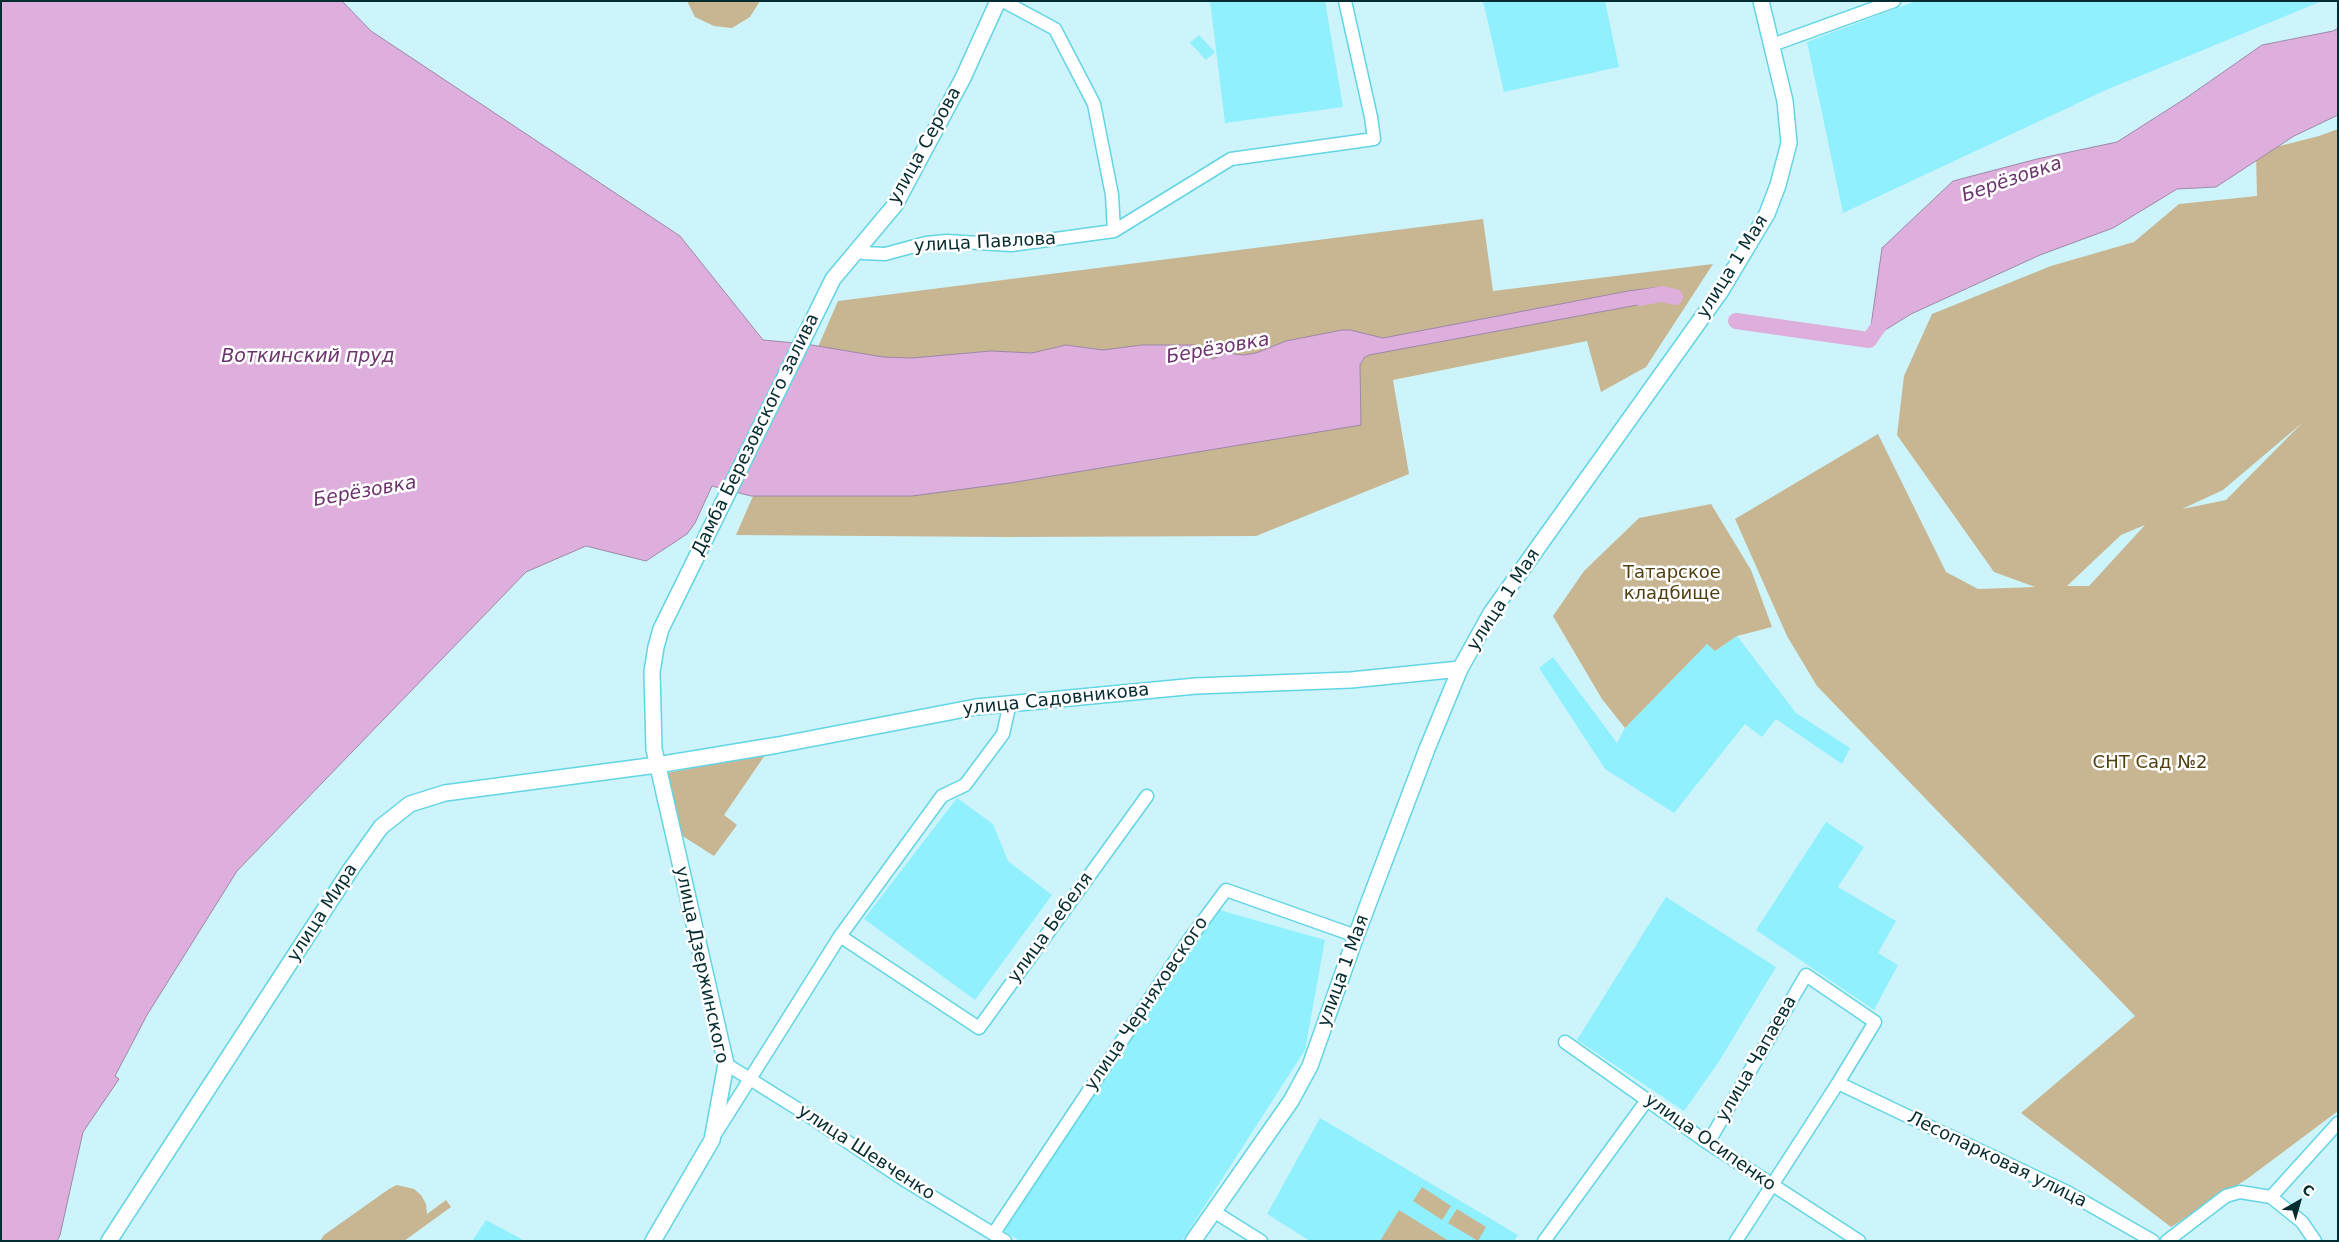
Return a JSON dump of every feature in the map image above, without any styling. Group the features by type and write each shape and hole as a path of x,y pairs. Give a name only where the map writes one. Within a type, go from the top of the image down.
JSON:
{"main road":[{"name":"улица Серова","path":"833,279 895,205 963,78 998,1"},
{"name":"улица 1 Мая","path":"1193,1241 1291,1101 1310,1066 1356,936 1427,749 1460,670 1496,605 1721,291 1766,214 1778,185 1789,143 1785,101 1761,1"},
{"name":"Дамба Березовского залива","path":"657,765 654,749 652,672 661,629 833,279"},
{"name":"улица Садовникова","path":"657,765 778,746 976,707 1196,686 1333,681 1460,670"},
{"name":"улица Дзержинского","path":"653,1241 712,1140 726,1064 657,765"},
{"name":"улица Мира","path":"109,1241 351,869 382,827 410,804 445,793 657,765"}],"street":[{"path":"1003,1 1055,29 1094,104 1112,195 1114,232"},
{"name":"улица Павлова","path":"858,250 863,253 885,254 926,243 947,241 1011,245 1114,232 1231,159 1374,139 1346,1"},
{"path":"1772,45 1894,1"},
{"path":"712,1140 840,936 942,796 964,785 1003,734 1010,703"},
{"name":"улица Бебеля","path":"840,936 979,1028 1147,796"},
{"name":"улица Черняховского","path":"994,1233 1191,937 1226,890 1356,936"},
{"name":"улица Чапаева","path":"1708,1144 1806,975 1875,1022 1838,1083"},
{"name":"улица Осипенко","path":"1565,1042 1708,1144 1859,1241"},
{"name":"улица Шевченко","path":"726,1064 903,1179 1005,1241"},
{"path":"1736,1241 1838,1083"},
{"name":"Лесопарковая улица","path":"1838,1083 2067,1192 2153,1241"},
{"path":"1544,1241 1647,1100"},
{"path":"2270,1197 2338,1123"},
{"path":"2167,1241 2226,1196 2240,1192 2270,1197 2302,1222 2316,1241"},
{"path":"1213,1211 1261,1241"}],"shaded area":[{"path":"1210,1 1325,1 1343,107 1225,123"},
{"path":"1483,1 1605,1 1619,67 1504,92"},
{"path":"1916,1 2322,1 2106,90 1843,213 1807,42"},
{"path":"1199,35 1215,52 1206,60 1190,43"},
{"path":"1737,636 1796,713 1850,748 1842,764 1776,719 1762,737 1745,724 1674,813 1605,769 1539,668 1553,657 1617,743 1625,728 1707,644 1715,651"},
{"path":"957,798 993,824 1008,861 1052,895 975,1000 864,919"},
{"path":"1826,822 1864,847 1838,887 1896,921 1878,953 1898,965 1874,1010 1756,930"},
{"path":"1666,897 1776,967 1718,1063 1684,1111 1577,1040"},
{"path":"1216,909 1325,940 1305,1050 1182,1241 1020,1241 1004,1231"},
{"path":"1320,1118 1518,1235 1514,1241 1310,1241 1267,1214"},
{"path":"486,1220 525,1241 472,1241"}],"green space":[{"path":"687,1 760,1 750,17 732,28 714,26 695,17"},
{"name":"СНТ Сад №2","path":"2338,129 2338,1111 2247,1179 2171,1227 2021,1113 2135,1016 1817,686 1787,636 1735,519 1878,434 1946,572 1978,589 2035,587 1994,572 1897,435 1904,376 1932,314 2051,266 2134,242 2179,204 2257,196 2256,152 2319,136","holes":["2302,423 2226,500 2182,509 2223,490","2145,525 2089,586 2067,586 2121,535"]},
{"path":"1483,219 1493,291 1713,264 1646,367 1601,392 1587,341 1393,380 1409,474 1256,536 736,535 838,301"},
{"name":"Татарское кладбище","path":"1711,504 1751,570 1772,627 1737,636 1715,651 1707,644 1625,728 1602,699 1553,616 1584,571 1639,518"},
{"path":"765,755 724,815 737,825 714,856 681,835 666,773"},
{"path":"397,1185 414,1189 421,1195 426,1204 427,1214 446,1200 451,1207 404,1241 320,1241 324,1235"},
{"path":"1422,1187 1451,1206 1442,1220 1413,1201"},
{"path":"1457,1209 1486,1227 1478,1241 1448,1223"},
{"path":"1399,1210 1449,1241 1380,1241"}],"water":[{"name":"Воткинский пруд","path":"1,1 342,1 371,31 680,236 763,340 806,344 883,357 912,358 991,351 1032,353 1066,345 1103,350 1142,345 1195,345 1200,354 1213,359 1226,353 1244,355 1256,353 1286,341 1342,330 1350,330 1383,338 1628,291 1660,287 1662,294 1659,301 1369,355 1364,358 1360,365 1361,425 1010,483 912,496 751,496 712,486 695,523 687,534 646,561 586,546 526,572 237,871 147,1015 115,1076 119,1079 83,1132 60,1235 57,1241 1,1241"},
{"path":"2338,28 2338,115 2294,136 2216,187 2177,189 2113,228 2040,255 1911,314 1869,340 1882,248 1953,181 2037,159 2117,142 2186,98 2262,45 2333,31"}],"waterway":[{"name":"Берёзовка","path":"1640,298 1662,294 1675,297"},
{"name":"Берёзовка","path":"1736,321 1869,340 1881,323"}]}
